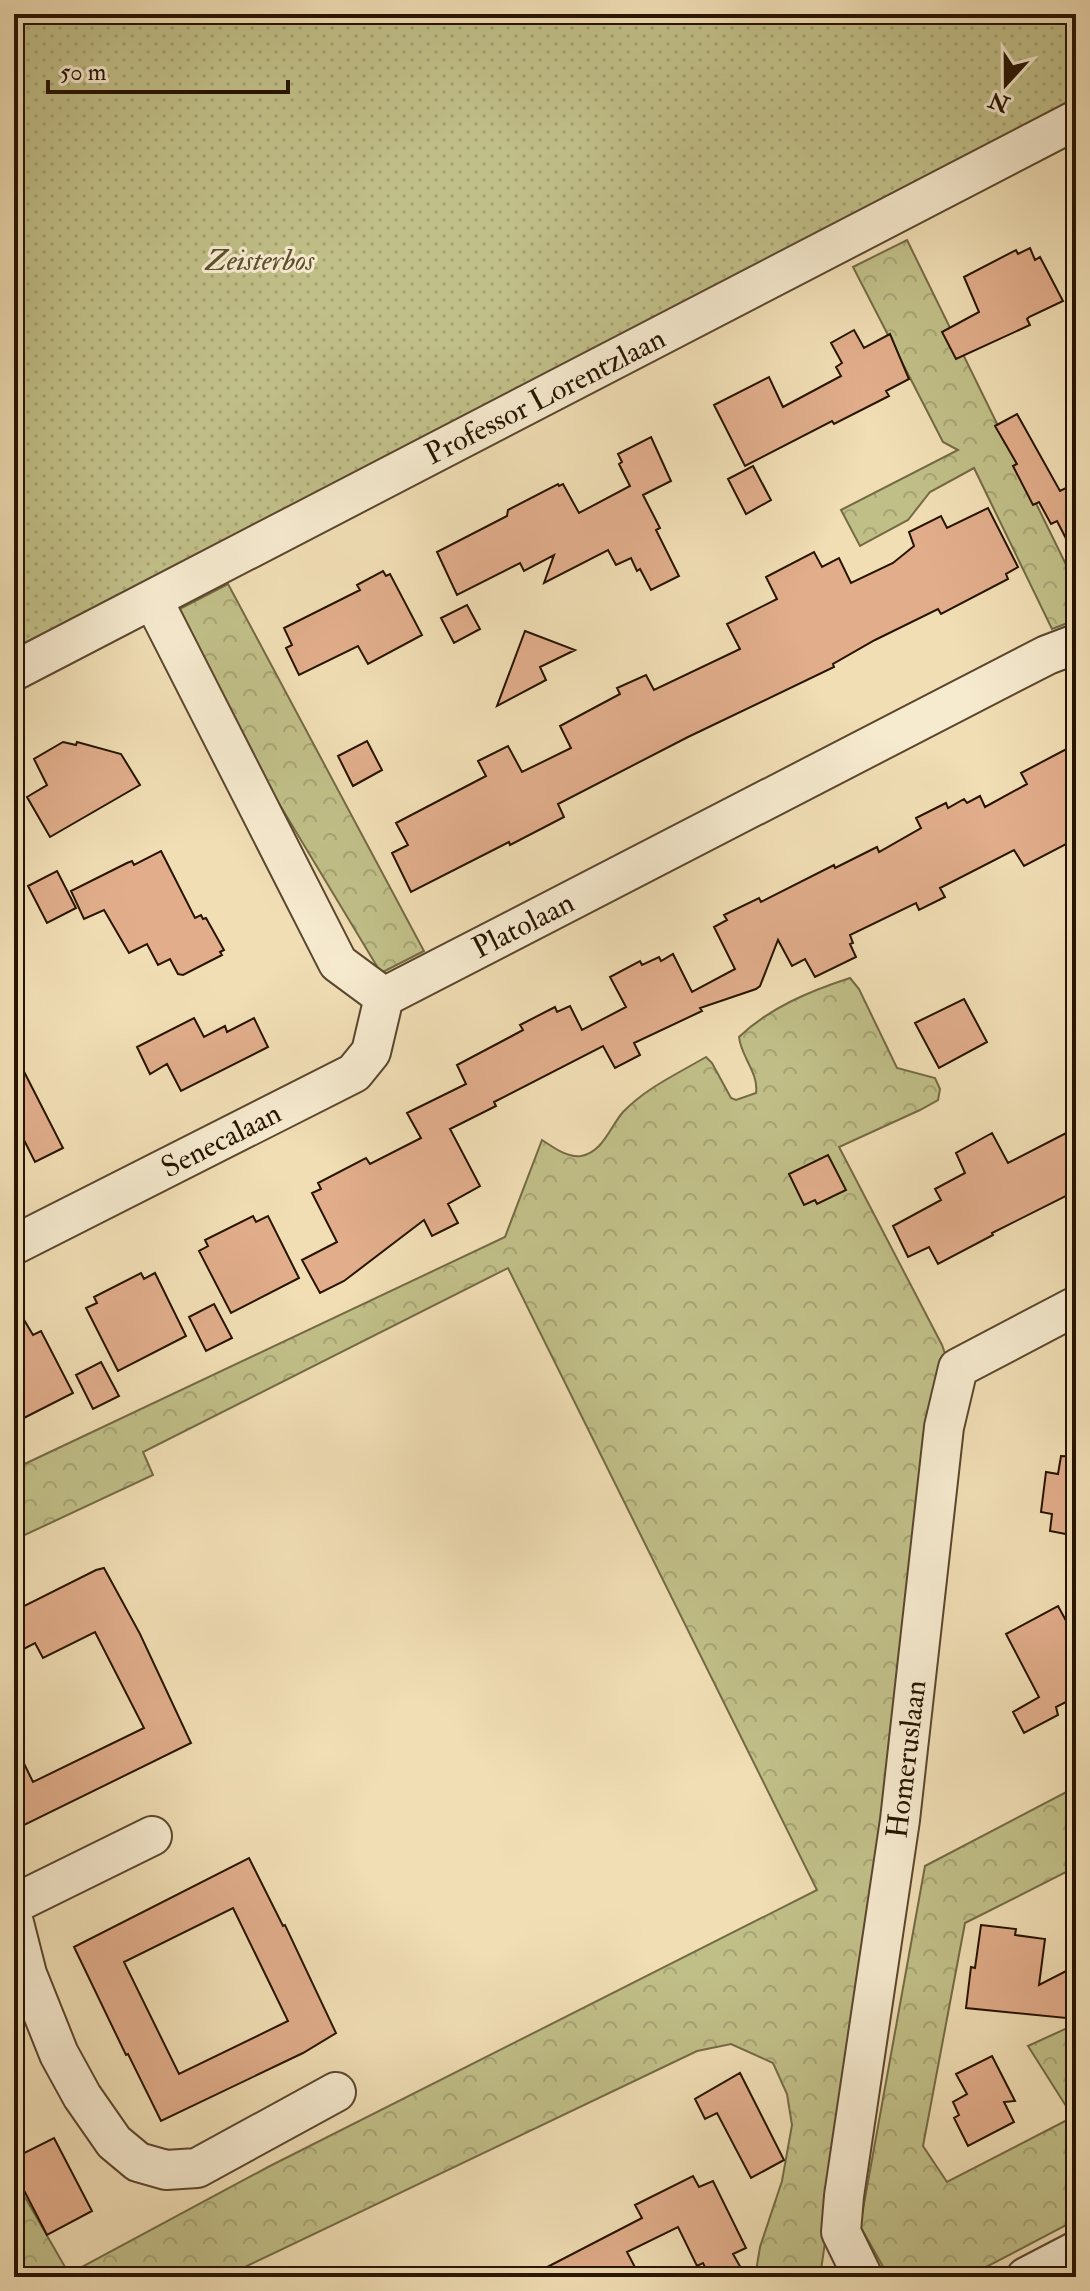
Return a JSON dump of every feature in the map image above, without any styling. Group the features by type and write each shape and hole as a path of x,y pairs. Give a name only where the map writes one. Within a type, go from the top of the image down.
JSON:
{"street":[{"name":"Professor Lorentzlaan","path":"14,671 1076,120"},
{"path":"153,600 338,963 384,997"},
{"name":"Platolaan","path":"384,997 1047,655 1076,644"},
{"name":"Senecalaan","path":"14,1245 354,1073 371,1052 384,997"},
{"name":"Homeruslaan","path":"863,2277 841,2232 843,2208 900,1820 944,1427 958,1368 1076,1306"},
{"path":"14,1904 152,1836"},
{"path":"14,1923 27,1974 59,2054 82,2096 114,2142 138,2162 166,2170 197,2168 336,2092"},
{"path":"1026,2277 1076,2251"}],"green space":[{"name":"Zeisterbos","path":"14,14 1076,14 1076,118 14,662"},
{"path":"907,240 1076,585 1076,619 1073,621 1052,629 974,468 930,492 908,520 860,546 841,510 958,450 943,442 853,267"},
{"path":"228,584 424,951 381,973 166,616"},
{"path":"850,978 859,989 897,1068 935,1078 940,1089 938,1100 839,1147 942,1345 951,1371 820,2277 755,2277 760,2247 782,2181 792,2125 787,2094 773,2063 731,2044 697,2051 224,2277 14,2277 14,2178 69,2274 268,2167 817,1890 508,1268 143,1452 153,1475 14,1540 14,1469 505,1237 542,1140 571,1155 589,1154 601,1144 632,1103 706,1057 731,1098 736,1100 756,1093 755,1079 739,1037 763,1017 791,1002"},
{"path":"1076,1787 1076,1867 965,1923 923,2146 947,2182 1073,2117 1028,2046 1076,2024 1076,2220 967,2277 889,2277 860,2226 925,1866"}],"building":[{"path":"1030,248 1035,260 1040,257 1063,301 1029,317 1030,325 956,359 942,332 979,312 964,277 1016,250 1018,254"},
{"path":"854,330 864,348 890,334 909,379 886,391 889,396 834,424 832,421 745,466 714,405 769,377 783,407 841,376 836,367 842,363 831,343"},
{"path":"1017,414 1060,491 1076,483 1076,558 1057,521 1051,524 1039,502 1033,505 1013,466 1017,464 995,426"},
{"path":"651,437 671,481 643,495 679,576 651,590 631,558 616,565 608,550 544,583 554,555 524,571 520,563 457,595 437,552 507,516 508,510 558,484 563,484 579,513 630,486 619,464 622,462 618,454"},
{"path":"753,466 771,500 746,514 728,479"},
{"path":"988,508 1018,567 1006,574 1008,579 941,614 938,609 875,640 833,664 834,667 558,804 564,817 411,892 392,853 408,845 396,823 486,776 478,761 508,746 522,772 571,748 560,726 620,694 617,688 646,675 654,690 740,649 727,624 777,599 766,577 814,552 822,567 839,558 851,583 893,563 914,546 909,532 941,516 947,528"},
{"path":"383,571 386,576 390,574 422,635 368,664 358,646 299,675 286,648 292,645 284,628 360,590 357,585"},
{"path":"467,605 480,629 454,643 441,618"},
{"path":"525,631 575,650 540,667 546,680 497,706"},
{"path":"367,741 382,770 353,786 338,756"},
{"path":"63,742 76,745 77,742 121,754 140,785 50,837 27,797 47,785 34,759"},
{"path":"1076,744 1076,839 1024,866 1014,850 940,888 945,897 919,910 916,903 850,935 856,957 815,977 805,959 792,966 778,940 760,986 756,989 700,1008 702,1011 634,1043 640,1055 615,1068 603,1046 494,1102 496,1106 450,1129 480,1186 448,1204 458,1223 432,1236 424,1220 344,1281 320,1293 302,1260 337,1242 312,1193 321,1189 318,1183 366,1158 370,1164 421,1138 407,1113 466,1084 457,1065 523,1030 520,1025 555,1007 557,1012 570,1006 582,1030 626,1007 610,977 640,961 642,965 659,957 661,961 673,954 692,992 735,969 714,927 727,920 724,915 759,898 761,902 877,847 879,852 921,828 916,818 946,803 948,808 964,799 967,803 980,796 985,807 1027,784 1021,773"},
{"path":"161,851 195,918 201,915 203,919 206,918 224,950 220,952 222,955 183,975 178,974 170,959 158,965 147,944 129,953 104,910 84,919 71,891 127,863 132,861 134,865"},
{"path":"57,871 76,908 47,923 28,886"},
{"path":"964,999 987,1042 939,1068 915,1023"},
{"path":"194,1018 204,1037 225,1026 227,1032 254,1018 268,1047 181,1091 167,1064 150,1074 137,1047"},
{"path":"14,1052 63,1148 35,1162 22,1136 14,1140"},
{"path":"1076,1128 1076,1191 938,1264 929,1247 908,1257 893,1226 941,1200 935,1189 965,1173 956,1153 992,1133 1008,1163"},
{"path":"828,1155 846,1190 817,1204 815,1200 804,1205 789,1174"},
{"path":"253,1216 256,1222 268,1216 299,1278 231,1313 199,1251 208,1246 205,1240"},
{"path":"141,1273 144,1279 155,1273 186,1336 118,1371 86,1308 97,1303 94,1297"},
{"path":"14,1303 33,1335 41,1331 73,1393 14,1423"},
{"path":"214,1304 232,1338 206,1351 189,1317"},
{"path":"101,1362 119,1396 93,1409 76,1375"},
{"path":"1061,1456 1076,1457 1076,1536 1050,1531 1052,1514 1041,1512 1046,1472 1058,1474"},
{"path":"104,1568 140,1634 191,1743 14,1830 14,1743 33,1782 144,1728 95,1632 43,1658 35,1643 14,1654 14,1611"},
{"path":"1058,1606 1076,1639 1076,1697 1056,1707 1058,1715 1024,1733 1013,1712 1039,1697 1006,1634"},
{"path":"249,1858 285,1925 336,2033 303,2053 161,2121 74,1947","holes":["233,1908 288,2021 179,2074 124,1962"]},
{"path":"981,1925 1016,1929 1015,1935 1045,1939 1039,1985 1076,1966 1076,2019 966,2008"},
{"path":"992,2056 1015,2101 1004,2102 1014,2122 968,2146 954,2118 959,2115 953,2102 967,2094 956,2074"},
{"path":"740,2073 784,2160 751,2178 717,2113 705,2119 695,2099"},
{"path":"54,2138 92,2211 47,2235 14,2171 14,2158"},
{"path":"693,2176 699,2187 713,2181 746,2248 733,2254 746,2277 710,2277 703,2263 697,2266 678,2227 627,2252 640,2277 528,2277 642,2218 635,2205"}]}
